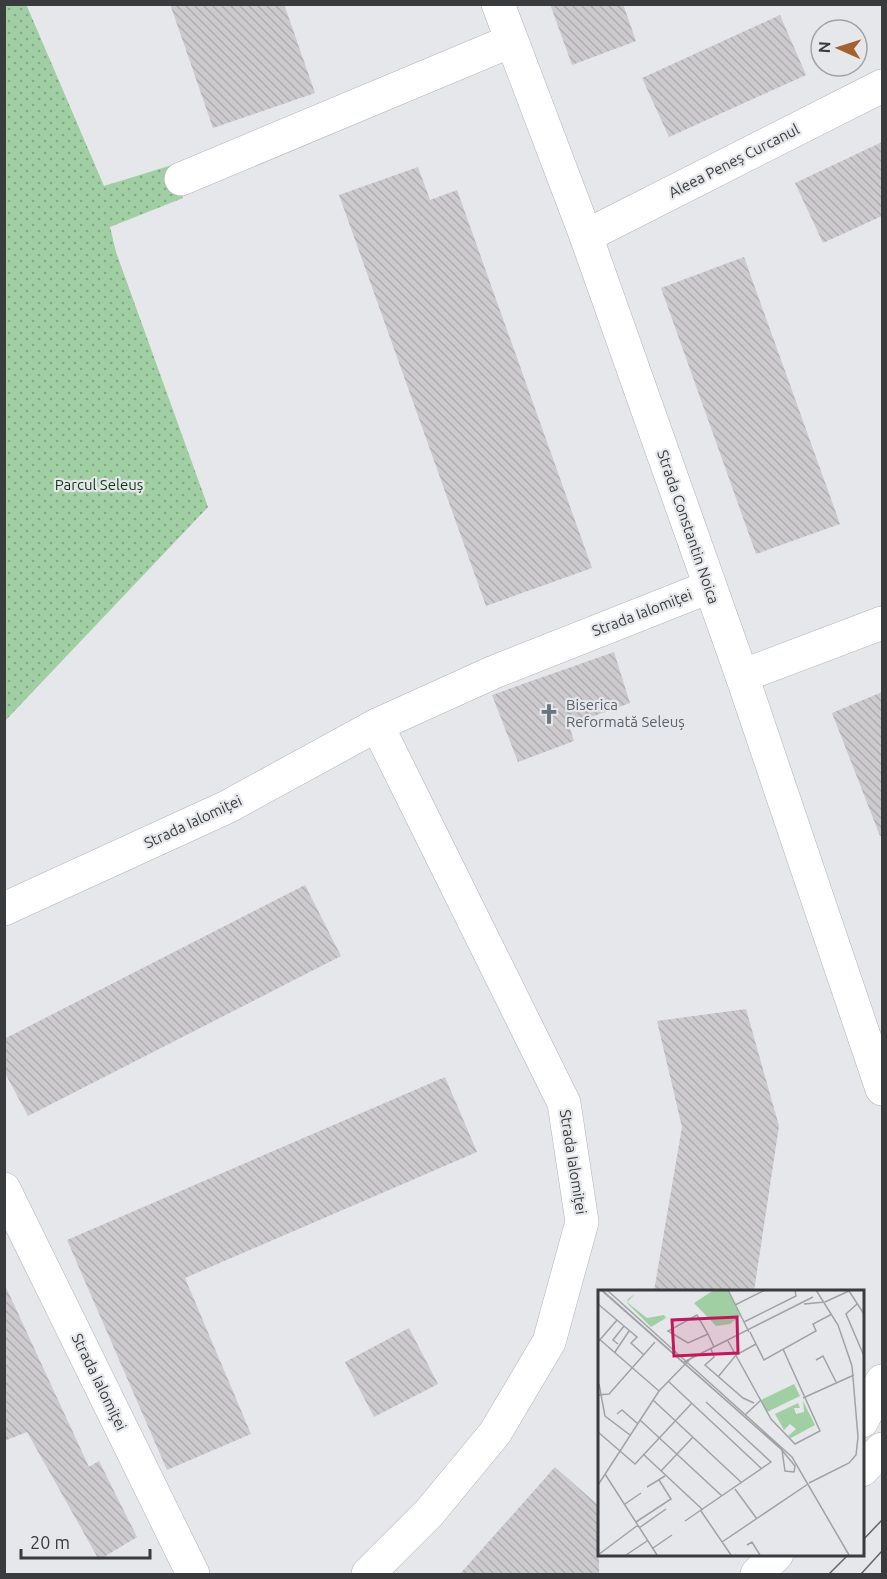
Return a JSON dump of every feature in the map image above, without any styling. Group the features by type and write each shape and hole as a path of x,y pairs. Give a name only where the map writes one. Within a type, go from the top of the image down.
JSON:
{"street":[{"name":"Strada Constantin Noica","path":"498,4 586,236 742,676 876,1058 882,1089"},
{"path":"181,179 511,41"},
{"name":"Aleea Peneș Curcanul","path":"586,236 882,86"},
{"name":"Strada Ialomiței","path":"4,909 227,807 377,725 494,672 710,587"},
{"path":"742,676 882,623"},
{"name":"Strada Ialomiței","path":"368,1575 429,1513 495,1433 549,1342 582,1222 564,1103 377,725"},
{"name":"Strada Ialomiței","path":"4,1190 193,1575"},
{"path":"863,1419 882,1381"},
{"path":"757,1575 776,1555"}],"green space":[{"name":"Parcul Seleuș","path":"26,4 104,186 172,165 181,179 183,198 110,227 116,252 208,507 5,721 4,5"}],"building":[{"path":"170,4 284,4 315,93 213,128"},
{"path":"550,4 623,4 636,41 572,65"},
{"path":"780,15 806,75 669,137 642,78"},
{"path":"882,142 882,216 823,243 795,183"},
{"path":"418,167 430,200 457,190 592,568 486,606 339,195"},
{"path":"744,257 840,524 756,554 661,288"},
{"name":"Biserica Reformată Seleuș","path":"614,652 630,703 569,725 574,741 518,762 492,695"},
{"path":"882,692 882,835 880,836 832,713"},
{"path":"305,885 341,956 28,1116 4,1071 4,1039"},
{"path":"746,1009 779,1126 754,1290 654,1290 682,1127 657,1021"},
{"path":"445,1077 477,1152 185,1278 251,1434 167,1470 67,1240"},
{"path":"4,1283 89,1467 99,1461 137,1537 99,1560 27,1432 4,1441"},
{"path":"409,1328 438,1384 374,1417 345,1362"},
{"path":"555,1467 598,1505 599,1575 459,1575"}],"tram line":[{"path":"863,1540 882,1520"},
{"path":"861,1574 882,1551"},
{"path":"829,1574 848,1555"}],"place":[{"name":"Biserica Reformată Seleuș","path":"549,714"}]}
